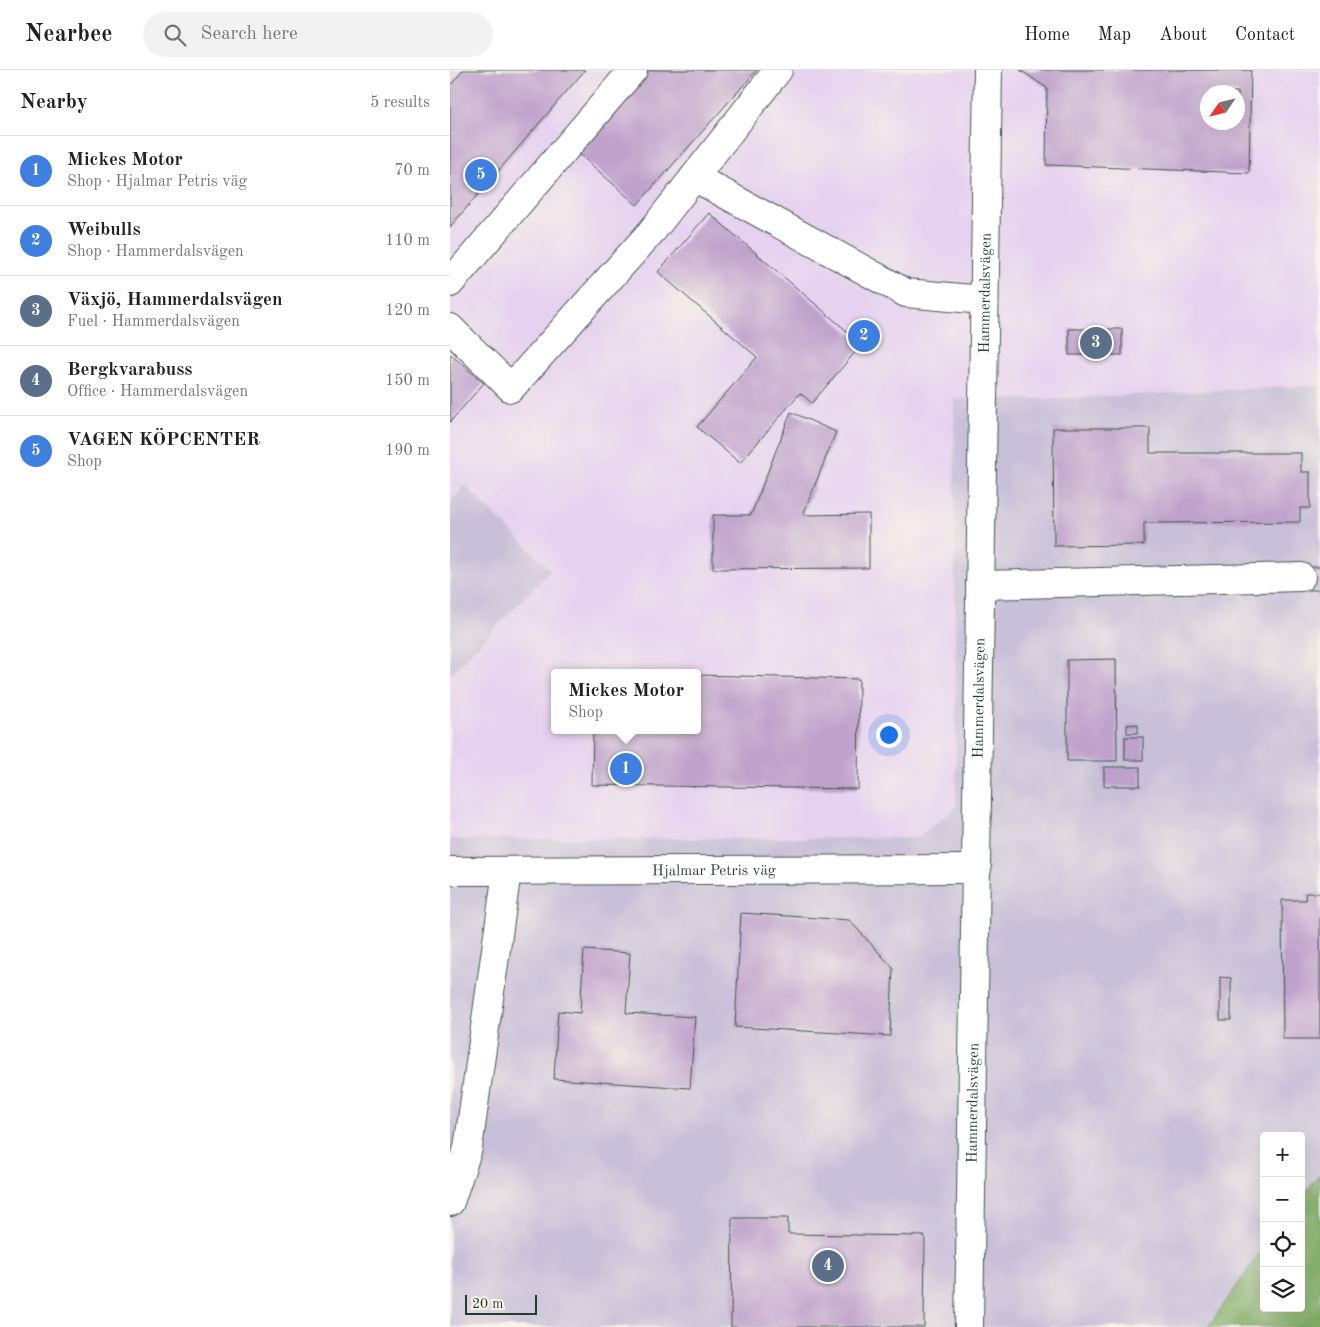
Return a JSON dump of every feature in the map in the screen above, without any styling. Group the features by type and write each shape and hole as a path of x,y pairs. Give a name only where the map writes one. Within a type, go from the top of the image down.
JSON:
{"street":[{"path":"450,283 633,70"},
{"path":"450,328 511,388 652,231 778,70"},
{"name":"Hammerdalsvägen","path":"969,1327 977,869 983,300 988,70"},
{"path":"694,177 906,293 983,300"},
{"path":"980,585 1301,578"},
{"name":"Hjalmar Petris väg","path":"450,871 977,869"},
{"path":"450,1202 468,1148 507,871"}],"shaded area":[{"path":"450,70 1320,70 1320,385 1054,399 954,399 956,807 916,838 450,839 450,675 551,570 465,487 450,503"},
{"path":"1320,385 1320,1174 1305,1194 1305,1132 1260,1132 1260,1253 1208,1327 450,1327 450,839 916,838 956,807 954,399 1054,399"},
{"path":"465,486 551,570 450,675 450,503"}],"green space":[{"path":"1320,1174 1320,1327 1208,1327 1260,1253 1260,1312 1305,1312 1305,1194"}],"building":[{"path":"463,70 585,70 450,227 450,86"},
{"path":"650,70 757,70 637,205 577,152"},
{"path":"1020,70 1251,70 1249,173 1046,165 1047,88"},
{"path":"709,213 862,344 812,403 800,393 740,463 697,427 757,357 658,272"},
{"path":"1069,329 1122,329 1122,355 1069,355"},
{"path":"450,354 484,383 450,422"},
{"path":"791,412 836,432 803,515 869,514 869,568 713,569 713,515 751,515"},
{"path":"1053,428 1150,428 1150,453 1301,453 1301,472 1310,472 1310,508 1300,508 1300,522 1144,523 1144,545 1054,546"},
{"path":"1304,567 1320,567 1320,590 1304,590"},
{"path":"1116,659 1117,761 1067,761 1067,660"},
{"path":"701,675 859,679 858,789 592,785 593,734 701,734"},
{"path":"1138,724 1138,733 1127,733 1127,725"},
{"path":"1125,737 1143,737 1143,760 1125,760"},
{"path":"1104,767 1140,767 1140,786 1104,786"},
{"path":"1305,893 1320,893 1320,1039 1283,1039 1282,900 1306,900"},
{"path":"741,913 849,920 893,968 890,1036 735,1027"},
{"path":"584,950 630,953 626,1013 695,1017 690,1088 554,1079 558,1011 580,1013"},
{"path":"1220,977 1231,978 1231,1020 1220,1020"},
{"path":"732,1218 788,1218 788,1234 925,1236 924,1327 731,1327"}],"place":[{"name":"VAGEN KÖPCENTER","path":"481,175"},
{"name":"Weibulls","path":"864,336"},
{"name":"Växjö, Hammerdalsvägen","path":"1096,343"},
{"name":"Mickes Motor","path":"626,769"},
{"name":"Bergkvarabuss","path":"828,1266"}]}
